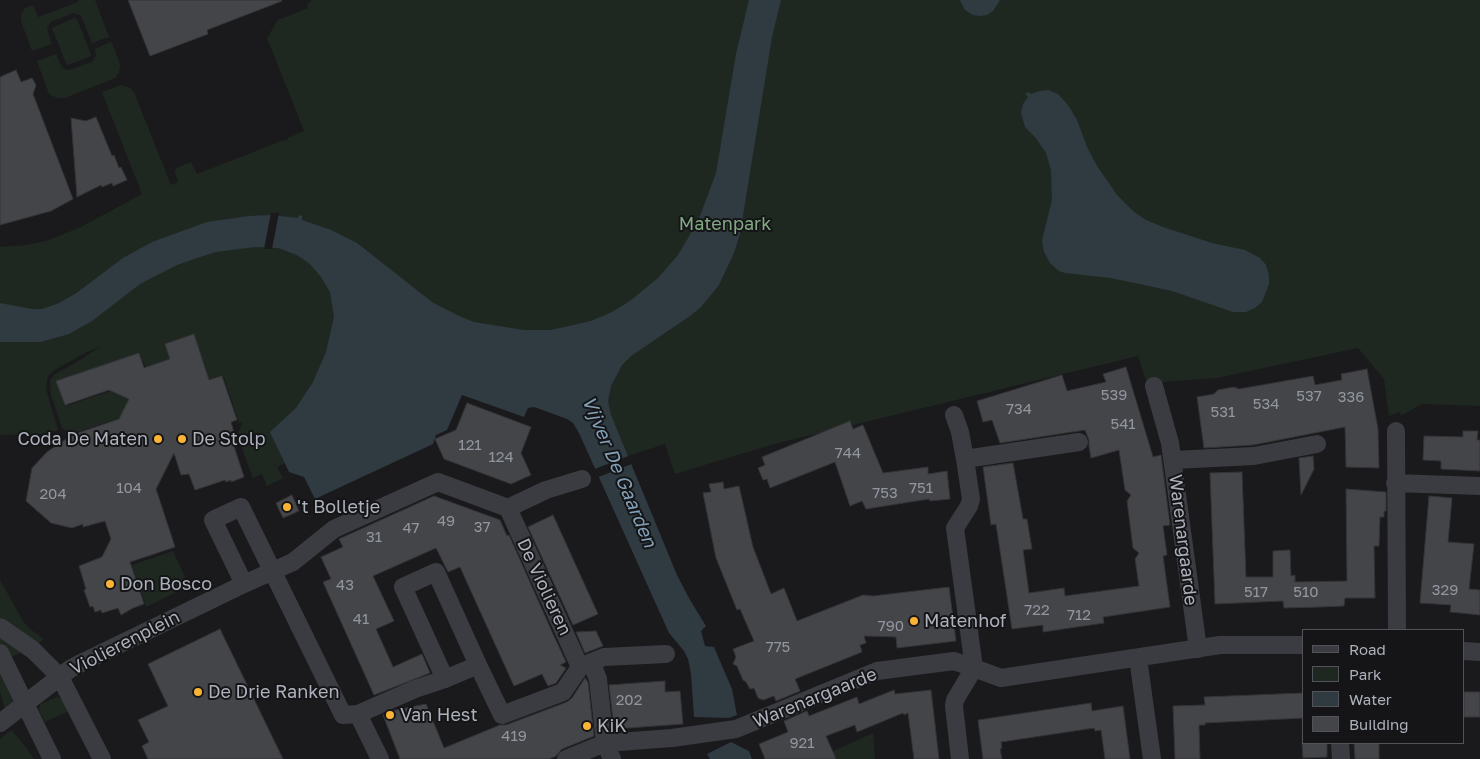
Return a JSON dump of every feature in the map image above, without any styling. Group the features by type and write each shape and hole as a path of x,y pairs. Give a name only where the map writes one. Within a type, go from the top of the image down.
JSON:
{"street":[{"name":"Warenargaarde","path":"1154,386 1173,460 1198,649"},
{"path":"954,415 960,432 971,499 969,506 955,528 974,668 955,700 954,706 960,759"},
{"path":"1396,431 1397,629"},
{"path":"965,459 1079,442"},
{"name":"Warenargaarde","path":"1173,460 1254,456 1317,444"},
{"path":"273,571 293,562 334,529 438,482 508,508 546,490 582,479"},
{"path":"1395,483 1480,486"},
{"path":"244,584 213,520 241,507 343,715 361,721 380,759"},
{"name":"De Violieren","path":"508,508 585,665 598,679 609,751"},
{"name":"Violierenplein","path":"0,723 81,663 273,571"},
{"path":"445,679 403,587 436,572 502,716 563,692 585,665 604,657 666,654"},
{"path":"0,626 33,650 60,677 102,759"},
{"name":"Warenargaarde","path":"566,759 672,738 743,727 877,671 954,660 1001,678 1220,645 1302,645"},
{"path":"1465,650 1480,652"},
{"path":"0,653 52,759"},
{"path":"1138,658 1152,759"},
{"path":"361,721 415,689 478,665"},
{"path":"1340,744 1341,759"}],"green space":[{"path":"79,0 95,0 109,37 92,43 81,16 74,13 50,22 47,29 52,44 32,51 21,21 21,15 25,8 33,5 38,17"},
{"name":"Matenpark","path":"312,0 1480,0 1480,406 1422,404 1401,416 1400,412 1389,416 1384,379 1358,348 1217,378 1147,383 1138,356 774,444 675,474 665,444 628,456 613,421 479,370 277,467 283,478 267,486 262,474 253,478 237,435 243,422 239,423 224,377 205,382 202,373 207,371 194,336 171,360 146,369 140,354 58,382 66,406 137,382 147,409 71,434 62,428 51,395 50,380 55,374 101,346 56,369 48,376 46,389 58,430 44,434 0,435 0,247 27,245 49,240 81,227 142,194 102,92 121,85 130,88 134,92 171,185 178,182 175,172 176,168 191,162 197,174 287,140 304,131 267,38 278,20 308,8 307,4"},
{"path":"74,18 77,19 91,55 68,65 52,28"},
{"path":"110,42 120,64 119,73 115,78 65,98 57,98 49,94 37,61 56,54 62,68 69,70 92,62 96,56 95,49"},
{"path":"173,551 189,586 146,607 132,565"},
{"path":"0,580 23,621 30,629 44,639 37,645 0,617"},
{"path":"0,632 24,651 9,658 0,643"},
{"path":"0,670 14,701 5,709 0,691"},
{"path":"57,697 62,699 69,711 45,722 39,711 40,706"},
{"path":"11,730 34,759 0,759 0,739"},
{"path":"873,733 875,759 834,759 831,752"}],"water":[{"name":"Vijver De Gaarden","path":"749,0 781,0 772,37 740,234 734,253 719,285 701,307 631,356 622,365 611,386 608,401 611,415 677,575 706,626 701,631 705,646 714,647 732,689 737,715 729,718 694,717 688,659 669,633 579,433 573,423 567,419 534,407 528,408 524,417 462,395 447,430 436,435 433,444 315,499 304,477 289,472 270,432 296,408 313,382 326,352 334,317 330,292 310,264 297,255 278,248 255,247 216,252 177,265 140,284 92,321 69,334 41,342 0,342 0,303 32,309 42,309 57,304 75,294 123,258 152,242 207,222 249,216 271,215 298,218 299,215 302,216 302,220 331,230 357,243 432,302 474,322 524,330 551,330 591,321 612,312 630,301 658,278 678,255 698,221 716,173 736,54"},
{"path":"960,0 1000,0 993,11 987,15 980,16 973,15 965,10"},
{"path":"1048,90 1058,94 1068,105 1077,120 1087,147 1097,166 1117,195 1133,211 1146,220 1163,227 1212,243 1245,250 1260,258 1266,265 1269,275 1269,284 1262,302 1246,312 1233,312 1172,291 1111,278 1065,273 1059,271 1050,263 1044,252 1042,240 1052,200 1051,170 1046,153 1025,127 1021,113 1023,104 1028,97 1025,94"},
{"path":"731,742 749,751 752,759 710,759 707,754"}],"pier":[{"path":"271,213 279,213 272,249 264,249"},
{"path":"631,455 634,463 596,478 592,470"}],"building":[{"path":"128,0 282,1 207,30 208,34 150,56"},
{"path":"16,70 21,82 32,78 36,85 33,94 73,199 51,211 0,225 0,77"},
{"path":"96,117 112,156 114,155 119,168 121,167 127,180 113,186 112,183 102,187 101,185 77,197 71,118 86,121"},
{"path":"194,334 209,380 222,376 237,420 231,422 234,433 230,434 244,477 231,482 231,480 226,482 225,480 195,490 189,474 181,475 174,453 156,489 175,547 130,562 144,604 121,615 118,608 102,613 101,610 95,612 93,606 90,607 84,590 86,589 79,566 102,557 111,539 105,521 83,527 83,524 72,528 51,523 26,501 32,468 47,452 72,435 119,419 129,399 109,390 65,405 56,381 139,353 144,368 170,359 165,344"},
{"path":"1126,367 1153,457 1161,455 1170,525 1163,526 1167,555 1163,556 1170,607 1103,617 1104,623 1043,632 1043,625 1012,629 996,524 991,525 983,467 1013,463 1023,519 1027,519 1032,549 1023,550 1029,593 1064,588 1065,596 1139,586 1135,559 1139,553 1133,548 1127,501 1131,495 1125,490 1119,450 1091,458 1089,440 1085,430 1000,443 992,420 983,422 977,401 1062,375 1067,391 1106,382 1103,374"},
{"path":"1367,369 1378,429 1379,468 1346,467 1345,427 1253,445 1204,448 1197,397 1214,394 1218,390 1234,387 1239,389 1313,376 1315,385 1342,380 1341,374"},
{"path":"467,403 531,427 521,453 531,475 511,484 444,459 435,439 456,430"},
{"path":"850,421 853,429 863,425 883,473 928,467 928,474 947,471 950,499 930,501 929,499 866,509 862,501 850,506 835,462 770,488 767,479 763,480 758,468 765,465 762,457"},
{"path":"1463,431 1478,431 1477,440 1480,440 1480,471 1441,469 1441,461 1423,460 1424,436 1463,437"},
{"path":"1313,456 1314,469 1301,495 1299,458"},
{"path":"1242,472 1246,577 1273,577 1273,551 1290,550 1291,576 1295,575 1295,582 1347,581 1346,489 1386,492 1386,511 1384,511 1384,517 1380,517 1379,546 1374,546 1375,598 1345,598 1344,606 1320,607 1284,608 1283,601 1215,604 1210,473"},
{"path":"723,482 724,489 739,486 753,547 771,594 784,588 797,621 863,595 873,596 949,587 956,641 897,648 896,637 864,636 866,643 860,645 862,652 795,679 800,691 776,701 774,696 763,700 758,698 754,688 750,689 743,680 737,666 733,664 736,657 733,649 754,641 740,609 737,610 716,558 703,493 711,492 709,484"},
{"path":"292,495 299,511 283,518 276,503"},
{"path":"434,496 500,520 507,536 509,535 566,662 560,665 566,668 556,683 548,686 542,674 514,686 460,567 448,572 436,548 373,576 394,621 376,629 393,667 422,654 430,673 374,695 323,582 331,579 321,557 343,547 339,539"},
{"path":"1429,496 1452,498 1448,542 1474,544 1469,589 1480,590 1480,615 1450,612 1451,605 1420,603"},
{"path":"553,515 598,614 573,625 528,527"},
{"path":"220,629 283,759 148,759 142,746 149,742 138,720 168,706 148,664"},
{"path":"596,631 603,646 585,653 576,632"},
{"path":"585,678 588,682 594,736 562,749 556,756 549,759 400,759 383,715 391,711 426,704 444,748 500,725 506,725 567,702 572,698"},
{"path":"665,681 665,692 680,691 683,724 614,729 609,685"},
{"path":"894,690 895,694 931,690 939,759 914,759 908,713 904,715 903,713 857,732 855,725 826,736 836,759 765,759 759,744 788,732 784,721 807,711 809,716 857,697 859,704"},
{"path":"1465,692 1480,692 1480,717 1465,717"},
{"path":"1302,693 1302,718 1205,723 1205,725 1199,725 1200,759 1175,759 1173,706 1205,705 1204,697"},
{"path":"1091,703 1092,711 1123,706 1130,759 1105,759 1101,730 1095,731 1094,728 1001,742 1002,759 983,759 978,720"},
{"path":"1302,744 1327,744 1327,757 1303,758"},
{"path":"1354,744 1379,744 1379,759 1355,759"}],"place":[{"name":"Coda De Maten","path":"158,439"},
{"name":"De Stolp","path":"182,439"},
{"name":"'t Bolletje","path":"287,507"},
{"name":"Don Bosco","path":"110,584"},
{"name":"Matenhof","path":"914,621"},
{"name":"De Drie Ranken","path":"198,692"},
{"name":"Van Hest","path":"390,715"},
{"name":"KiK","path":"587,726"}]}
